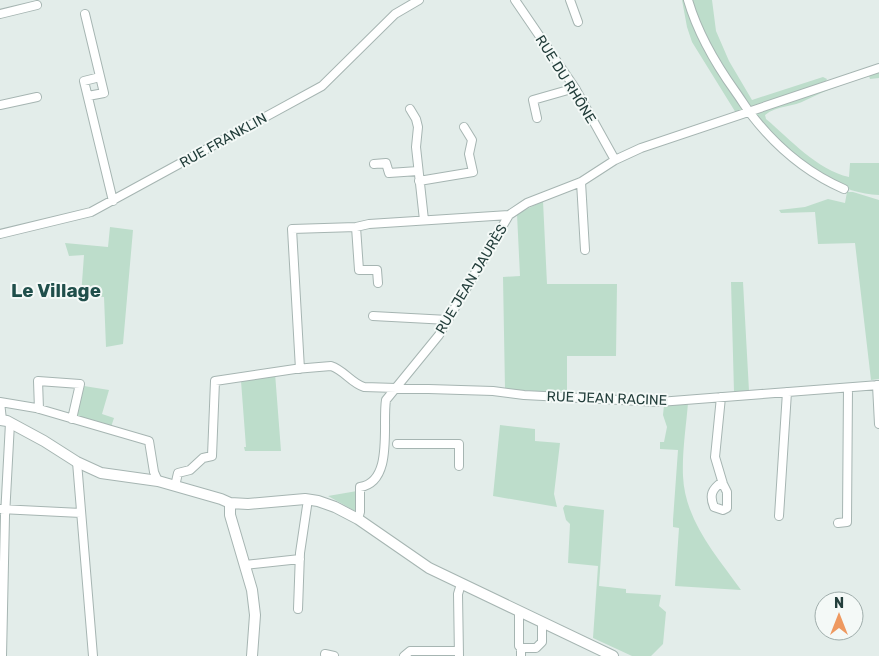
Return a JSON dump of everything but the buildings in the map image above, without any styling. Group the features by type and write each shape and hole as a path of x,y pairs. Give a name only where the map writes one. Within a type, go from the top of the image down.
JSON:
{"street":[{"name":"RUE FRANKLIN","path":"0,234 91,212 322,86 395,14 419,0"},
{"name":"RUE DU RHÔNE","path":"514,0 575,88 615,160"},
{"path":"570,0 578,22"},
{"path":"688,0 708,50 749,112 779,146 803,167 815,175 844,188"},
{"path":"0,14 37,5"},
{"path":"85,14 104,92 88,96"},
{"name":"RUE JEAN JAURÈS","path":"358,519 360,512 360,487 374,482 382,468 391,444 384,410 386,400 439,334 508,215 527,203 581,182 615,160 641,148 879,68"},
{"path":"100,77 84,81 112,201"},
{"path":"537,118 533,100 575,88"},
{"path":"0,105 37,98"},
{"path":"410,109 418,127 416,147 424,220"},
{"path":"420,181 473,172 469,154 472,140 464,127"},
{"path":"374,164 386,163 389,174 418,171"},
{"path":"581,182 585,250"},
{"path":"300,369 292,229 356,227 369,224 508,215"},
{"path":"356,227 359,270 377,270 378,283"},
{"path":"373,316 448,320"},
{"name":"RUE JEAN RACINE","path":"175,486 178,473 190,470 203,458 212,456 215,381 256,375 332,366 340,369 359,385 493,391 524,395 659,402 878,385"},
{"path":"39,409 38,381 80,384 72,419"},
{"path":"878,385 879,424"},
{"path":"838,523 847,522 848,388"},
{"path":"780,516 787,392"},
{"path":"722,397 715,457 722,482"},
{"path":"2,656 4,421 0,402 39,409 149,442 154,472 158,481"},
{"path":"4,421 56,448 77,462 101,473 158,481 230,503 248,504 304,499 318,501 335,507 358,519 429,568 613,656"},
{"path":"391,444 459,444 459,466"},
{"path":"77,462 93,656"},
{"path":"230,503 230,515 252,590 255,615 252,656"},
{"path":"298,609 300,559 307,506"},
{"path":"3,509 80,513"},
{"path":"245,565 300,559"},
{"path":"404,656 410,651 458,654 458,594 461,584"},
{"path":"519,612 521,652 536,648 542,642 542,622"},
{"path":"325,654 334,656"}],"green space":[{"path":"682,0 685,0 743,111 736,113 692,42"},
{"path":"691,0 712,0 716,31 729,61 752,100 823,77 827,79 826,81 750,107 713,56"},
{"path":"879,70 879,78 870,79 869,76 801,102 775,109 765,115 766,119 804,153 837,173 849,177 850,163 879,163 879,195 865,194 826,179 781,146 754,113"},
{"path":"847,192 879,200 879,379 871,380 855,243 818,244 815,212 781,213 779,210 805,207 828,199 845,203"},
{"path":"543,201 547,284 617,284 616,356 567,356 567,393 505,389 503,277 520,276 517,214"},
{"path":"110,227 133,230 123,344 106,347 104,297 81,296 84,255 69,256 65,243 108,247"},
{"path":"731,282 743,282 749,391 734,392"},
{"path":"275,373 281,451 245,451 241,381"},
{"path":"84,386 109,390 102,414 114,418 111,427 77,416"},
{"path":"688,403 683,476 689,508 703,537 741,590 675,586 679,528 673,527 673,520 678,450 660,449 660,442 664,442 667,427 663,415 664,405"},
{"path":"500,425 535,429 535,441 560,443 554,494 557,507 493,496"},
{"path":"357,491 356,511 328,496"},
{"path":"565,505 604,510 599,586 626,589 626,593 661,595 659,606 666,612 663,644 651,656 632,656 593,638 598,566 568,563 570,524 566,520 563,508"}],"district":[{"name":"Le Village","path":"56,290"}]}
